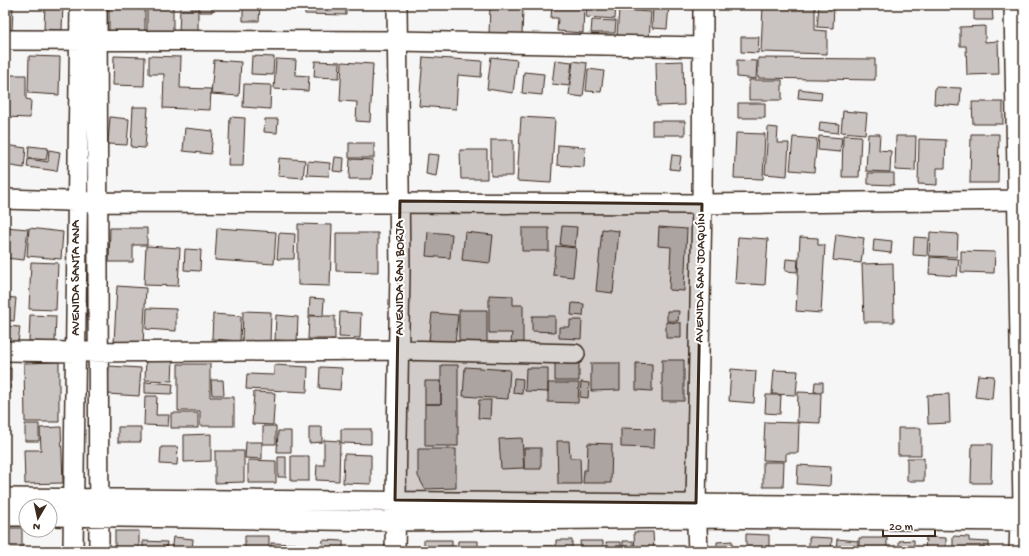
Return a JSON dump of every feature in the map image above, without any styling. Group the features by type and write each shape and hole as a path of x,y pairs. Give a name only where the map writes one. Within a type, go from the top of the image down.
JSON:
{"street":[{"name":"AVENIDA SANTA ANA","path":"80,5 89,41 98,202 99,551"},
{"name":"AVENIDA SANTA ANA","path":"73,551 76,352 76,201 89,41 97,5"},
{"name":"AVENIDA SAN BORJA","path":"395,551 394,520 399,350 400,202 397,41 398,5"},
{"name":"AVENIDA SAN JOAQUÍN","path":"698,551 697,510 702,204 703,5"},
{"path":"1014,5 1022,200 1023,514 1019,551"},
{"path":"5,40 397,41 703,47"},
{"path":"5,198 98,202 702,204 1022,200"},
{"path":"5,351 399,350 575,354"},
{"path":"5,498 73,507 394,520 697,510"},
{"path":"98,508 395,500 697,510 1023,514"},
{"path":"58,513 73,507"},
{"path":"5,516 18,516"}],"highlighted area":[{"path":"400,201 702,204 696,503 395,500"}],"building":[{"path":"5,5 13,5 12,33 5,33"},
{"path":"45,5 63,5 62,30 44,29"},
{"path":"109,5 145,5 145,36 109,35"},
{"path":"147,5 173,5 173,32 147,32"},
{"path":"199,5 212,5 212,12 199,12"},
{"path":"243,5 260,5 259,21 243,21"},
{"path":"305,5 346,5 346,15 305,14"},
{"path":"490,5 514,5 513,8 523,8 522,36 489,34"},
{"path":"552,5 584,5 583,33 557,31 558,18 551,18"},
{"path":"587,5 616,5 615,19 586,17"},
{"path":"619,5 634,5 634,9 619,8"},
{"path":"653,5 669,5 667,29 652,28"},
{"path":"763,5 815,5 815,30 827,31 827,54 761,52"},
{"path":"819,5 834,5 833,28 817,27"},
{"path":"919,5 944,5 945,8 919,9"},
{"path":"974,5 992,5 993,20 974,20"},
{"path":"180,9 198,9 198,33 179,33"},
{"path":"619,10 651,12 649,38 617,35"},
{"path":"592,20 616,21 615,33 591,33"},
{"path":"985,26 985,42 998,41 999,74 967,75 966,46 960,46 960,27"},
{"path":"741,37 759,37 758,53 741,52"},
{"path":"29,56 60,57 59,95 28,93"},
{"path":"114,56 145,57 144,86 113,85"},
{"path":"149,56 181,57 180,88 211,89 210,110 163,108 164,74 149,74"},
{"path":"252,56 274,57 273,75 251,74"},
{"path":"423,57 482,61 481,77 458,75 456,109 419,106"},
{"path":"491,57 517,60 513,93 487,89"},
{"path":"758,58 875,59 875,80 758,78"},
{"path":"276,59 296,60 295,75 309,76 308,91 274,89"},
{"path":"214,60 241,62 239,96 211,94"},
{"path":"555,60 572,62 569,86 552,84"},
{"path":"737,60 757,61 756,79 737,77"},
{"path":"315,61 340,62 339,78 314,77"},
{"path":"573,61 587,63 583,97 569,95"},
{"path":"683,61 684,105 657,106 656,62"},
{"path":"342,62 373,64 370,122 356,121 357,102 340,101"},
{"path":"588,69 604,71 601,92 586,91"},
{"path":"524,72 544,74 542,95 522,93"},
{"path":"5,75 26,75 26,99 31,100 30,118 5,117"},
{"path":"749,80 782,80 782,100 749,100"},
{"path":"244,84 271,85 270,109 243,107"},
{"path":"935,87 961,88 960,106 934,104"},
{"path":"799,89 822,92 821,100 798,98"},
{"path":"972,102 1003,102 1003,124 973,124"},
{"path":"738,103 765,103 765,118 738,118"},
{"path":"133,107 148,107 145,148 131,147"},
{"path":"843,111 867,113 865,134 841,132"},
{"path":"110,117 129,119 127,145 108,144"},
{"path":"230,117 245,118 243,166 228,166"},
{"path":"521,117 555,119 551,183 517,181"},
{"path":"265,119 278,119 277,133 264,132"},
{"path":"652,121 685,121 685,135 652,135"},
{"path":"820,122 839,124 838,133 819,131"},
{"path":"768,127 778,128 777,143 789,143 787,176 765,174"},
{"path":"185,128 213,131 211,154 183,151"},
{"path":"736,133 765,134 763,179 734,178"},
{"path":"868,134 880,134 879,150 891,151 890,172 866,171"},
{"path":"971,134 999,134 998,183 970,183"},
{"path":"843,135 861,136 859,177 842,177"},
{"path":"819,136 842,138 840,152 818,150"},
{"path":"896,136 916,136 915,171 895,170"},
{"path":"793,137 817,139 814,172 790,170"},
{"path":"919,139 946,140 945,168 937,168 937,185 918,184"},
{"path":"491,140 513,140 513,176 491,176"},
{"path":"349,143 374,143 374,158 349,158"},
{"path":"5,145 26,148 24,168 5,165"},
{"path":"558,145 585,147 584,167 557,165"},
{"path":"29,146 48,148 46,160 28,158"},
{"path":"49,150 60,152 57,171 27,167 28,159 48,162"},
{"path":"460,150 487,150 487,179 461,179"},
{"path":"428,154 439,155 436,176 426,174"},
{"path":"672,155 681,156 679,170 670,169"},
{"path":"335,157 344,158 343,172 333,171"},
{"path":"279,158 305,160 303,178 278,176"},
{"path":"350,159 373,160 372,179 349,179"},
{"path":"308,161 330,163 329,176 307,175"},
{"path":"868,173 894,173 894,185 868,184"},
{"path":"298,224 332,225 330,286 298,285"},
{"path":"562,226 577,227 575,247 560,245"},
{"path":"5,227 28,229 24,260 5,258"},
{"path":"659,227 687,229 684,291 669,290 671,247 658,246"},
{"path":"29,228 63,232 61,259 27,256"},
{"path":"110,228 147,228 147,245 133,245 133,262 109,262"},
{"path":"217,228 276,232 274,264 215,260"},
{"path":"522,228 549,228 549,251 522,251"},
{"path":"602,229 619,231 613,293 596,291"},
{"path":"428,232 452,234 450,258 426,256"},
{"path":"465,232 493,235 490,263 462,260"},
{"path":"930,232 958,234 957,257 929,256"},
{"path":"279,233 295,234 294,259 277,259"},
{"path":"336,233 378,233 378,272 336,271"},
{"path":"836,234 864,238 861,263 833,260"},
{"path":"738,237 768,239 765,285 735,283"},
{"path":"800,237 818,238 818,245 825,245 821,313 796,311"},
{"path":"914,237 928,238 927,256 913,255"},
{"path":"874,239 892,241 891,253 873,251"},
{"path":"146,246 180,248 178,286 144,285"},
{"path":"556,246 576,248 573,277 553,275"},
{"path":"185,249 201,250 200,271 184,270"},
{"path":"961,251 995,252 994,273 961,272"},
{"path":"930,257 959,259 957,276 929,274"},
{"path":"786,259 798,260 797,272 785,271"},
{"path":"31,262 58,263 56,310 29,309"},
{"path":"893,263 894,322 864,322 862,264"},
{"path":"117,286 146,288 143,344 114,343"},
{"path":"489,295 513,296 513,305 523,305 523,343 511,343 512,333 489,333"},
{"path":"5,297 16,298 14,321 5,320"},
{"path":"310,298 324,299 323,316 309,315"},
{"path":"572,303 584,304 583,316 571,315"},
{"path":"147,308 176,309 176,331 146,329"},
{"path":"459,310 487,310 487,346 459,345"},
{"path":"243,311 271,312 270,343 242,342"},
{"path":"667,311 679,311 678,321 667,321"},
{"path":"340,312 361,313 360,338 339,337"},
{"path":"432,313 458,315 455,343 429,340"},
{"path":"213,314 241,316 240,341 212,339"},
{"path":"30,315 56,316 55,342 29,341"},
{"path":"276,315 298,317 297,341 275,340"},
{"path":"309,316 335,316 335,339 308,339"},
{"path":"532,316 555,316 555,332 532,331"},
{"path":"570,320 582,320 581,339 559,338 559,327 570,327"},
{"path":"666,322 681,323 681,338 666,338"},
{"path":"5,326 20,327 18,342 5,341"},
{"path":"146,359 173,360 172,381 145,380"},
{"path":"662,360 684,360 684,401 662,401"},
{"path":"59,362 59,422 25,422 24,363"},
{"path":"555,363 579,363 579,381 555,381"},
{"path":"591,363 620,363 620,390 591,391"},
{"path":"636,363 652,364 652,391 636,390"},
{"path":"178,364 210,364 210,397 234,397 234,426 200,426 200,411 178,411"},
{"path":"274,365 308,367 307,392 246,389 247,374 274,375"},
{"path":"441,365 458,365 458,446 425,446 425,404 441,404"},
{"path":"109,366 141,368 139,396 107,394"},
{"path":"320,367 342,368 340,390 319,388"},
{"path":"465,367 510,370 508,399 463,396"},
{"path":"5,368 11,368 11,393 5,393"},
{"path":"526,368 548,368 548,392 525,391"},
{"path":"731,369 756,371 754,403 729,401"},
{"path":"774,370 798,371 796,395 772,394"},
{"path":"978,375 994,376 992,399 975,397"},
{"path":"514,378 523,379 522,394 513,393"},
{"path":"211,380 223,380 224,395 212,395"},
{"path":"425,381 441,381 441,404 425,404"},
{"path":"145,382 173,384 172,394 145,393"},
{"path":"581,382 589,383 588,398 580,397"},
{"path":"815,382 823,382 823,392 814,392"},
{"path":"548,383 579,383 578,403 548,402"},
{"path":"254,392 275,393 273,425 252,424"},
{"path":"798,392 821,393 820,423 797,422"},
{"path":"949,394 950,423 928,424 927,395"},
{"path":"766,395 781,395 780,414 765,413"},
{"path":"145,396 157,396 156,415 169,415 168,426 144,425"},
{"path":"479,400 491,400 490,419 478,418"},
{"path":"171,413 198,413 198,428 171,428"},
{"path":"765,422 799,423 798,453 786,453 786,461 763,460"},
{"path":"25,424 39,424 39,441 25,441"},
{"path":"263,426 276,426 276,444 263,444"},
{"path":"61,427 63,483 25,484 24,450 41,450 40,428"},
{"path":"118,427 141,427 141,442 118,442"},
{"path":"309,427 322,427 322,442 309,443"},
{"path":"621,428 655,429 654,448 621,447"},
{"path":"898,428 921,428 921,455 898,455"},
{"path":"341,429 371,429 371,444 341,443"},
{"path":"278,431 291,431 291,452 277,452"},
{"path":"211,434 211,461 184,462 184,435"},
{"path":"522,438 524,468 501,469 499,439"},
{"path":"324,440 340,441 339,481 316,480 317,465 324,465"},
{"path":"557,441 569,441 570,458 580,458 581,484 558,484"},
{"path":"246,442 262,442 262,459 245,458"},
{"path":"588,443 612,444 611,483 583,483 584,470 587,470"},
{"path":"972,444 992,444 991,483 971,483"},
{"path":"161,447 178,447 177,465 160,464"},
{"path":"524,448 541,448 541,469 524,469"},
{"path":"418,449 456,449 456,488 425,489 418,476"},
{"path":"215,451 244,451 244,482 215,483"},
{"path":"344,454 371,455 371,484 343,483"},
{"path":"291,456 309,456 309,481 291,481"},
{"path":"278,457 286,457 286,477 278,477"},
{"path":"907,458 924,458 924,481 907,481"},
{"path":"248,460 276,461 276,483 248,483"},
{"path":"763,462 784,462 783,487 763,487"},
{"path":"798,465 831,467 830,486 797,484"},
{"path":"5,528 18,528 18,538 22,538 22,551 5,551"},
{"path":"115,531 139,531 139,551 115,551"},
{"path":"634,532 653,532 654,551 635,551"},
{"path":"746,534 769,535 769,551 746,551"},
{"path":"245,536 269,536 269,551 245,551"},
{"path":"953,536 969,537 969,541 989,542 989,551 953,551"},
{"path":"173,537 193,539 192,551 171,551"},
{"path":"809,537 832,538 831,551 809,551"},
{"path":"926,537 946,538 946,551 925,551"},
{"path":"859,538 887,538 887,551 859,551"},
{"path":"837,539 858,541 857,551 836,551"},
{"path":"323,540 343,541 343,551 322,551"},
{"path":"424,540 452,540 452,551 424,551"},
{"path":"556,540 572,540 572,551 556,551"},
{"path":"914,540 914,551 899,551 899,541"},
{"path":"143,541 167,542 166,551 143,551"},
{"path":"458,541 478,541 478,551 457,551"},
{"path":"580,541 603,541 603,551 581,551"},
{"path":"623,541 633,541 633,551 623,551"},
{"path":"732,541 732,551 717,551 717,542"},
{"path":"606,542 621,542 621,551 607,551"},
{"path":"271,543 296,544 296,551 271,551"},
{"path":"542,546 554,546 554,551 542,551"}]}
